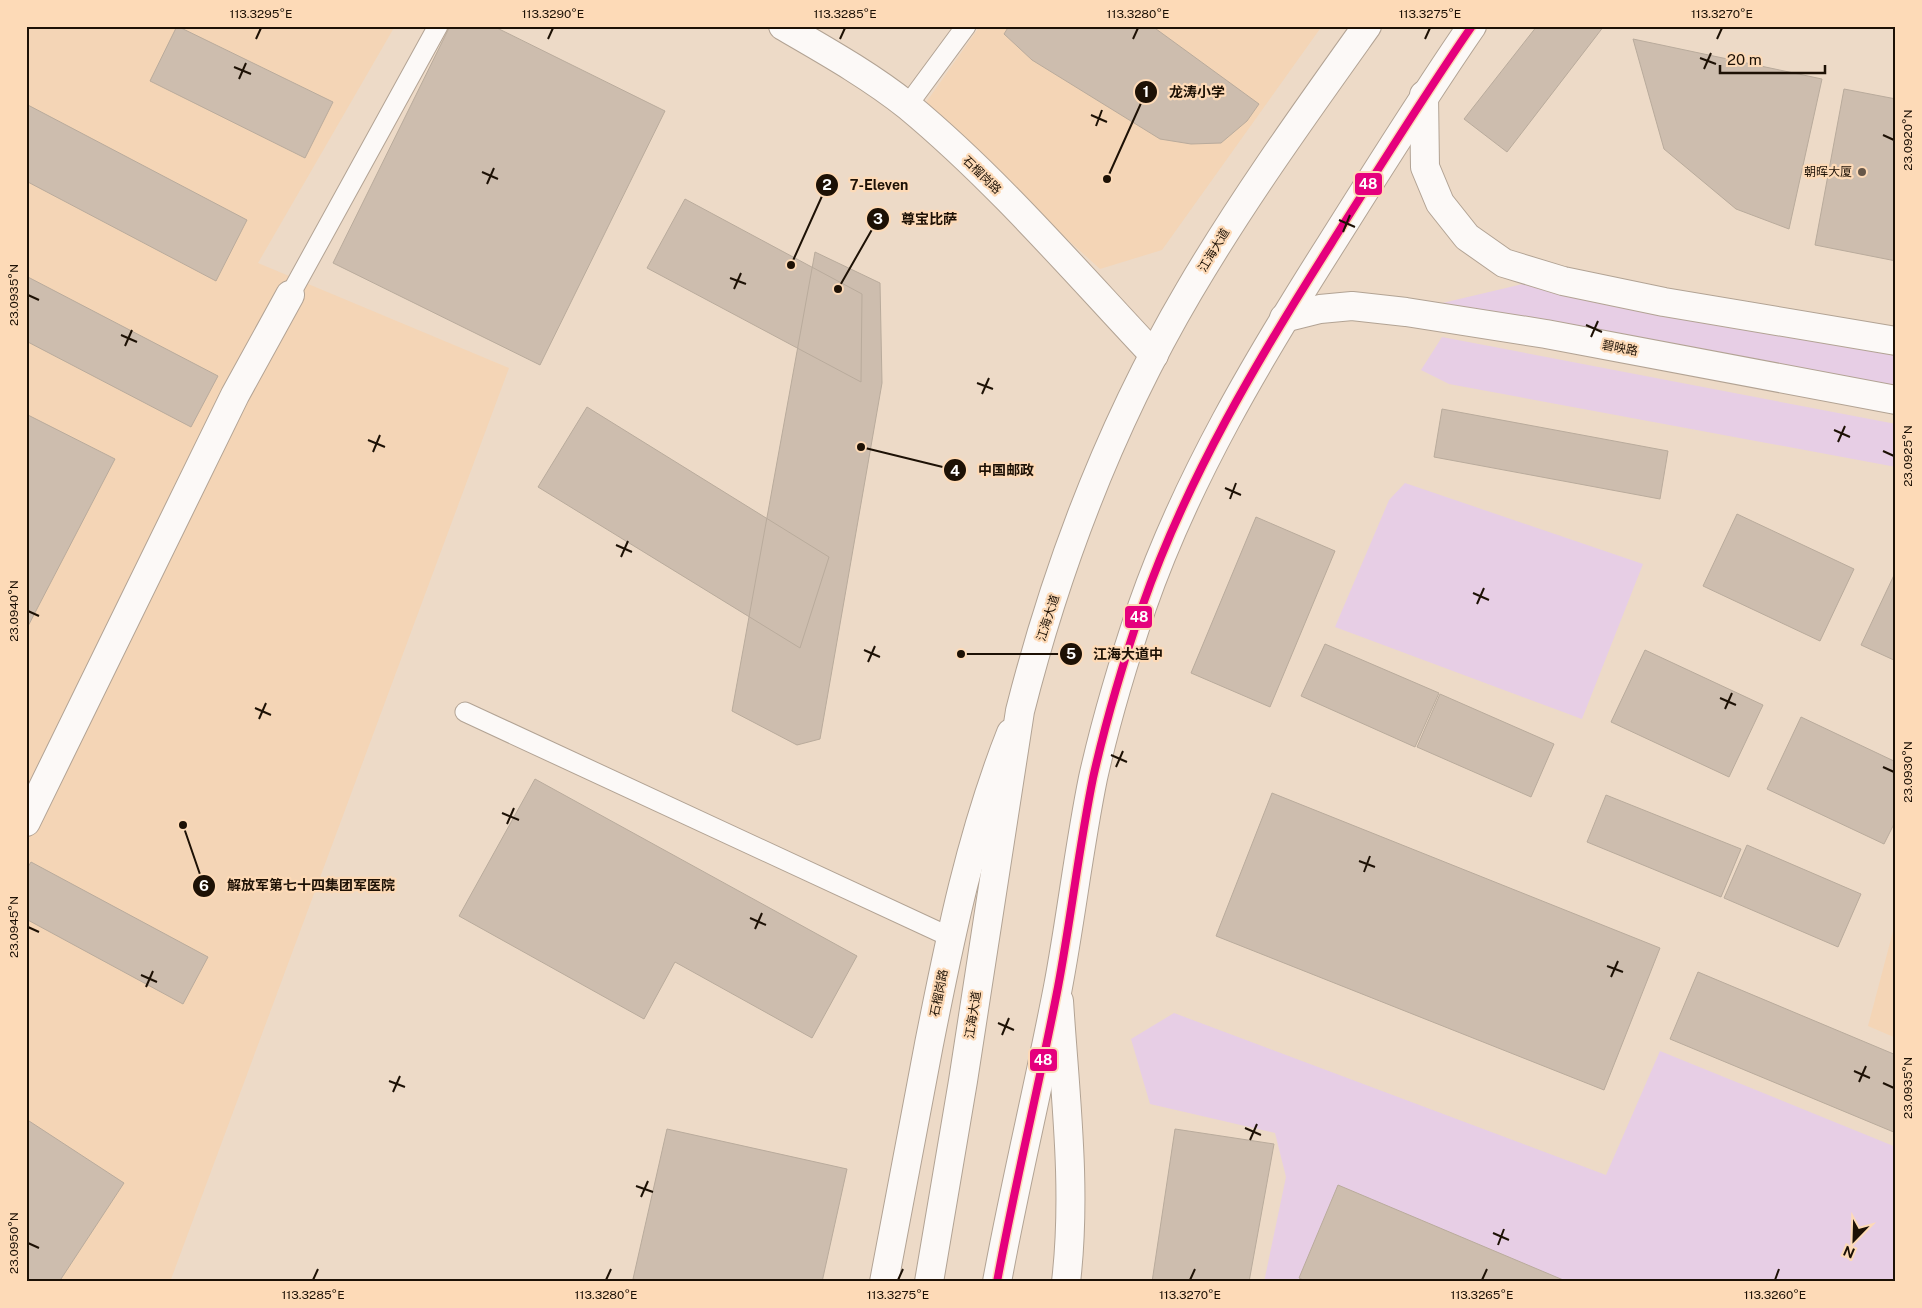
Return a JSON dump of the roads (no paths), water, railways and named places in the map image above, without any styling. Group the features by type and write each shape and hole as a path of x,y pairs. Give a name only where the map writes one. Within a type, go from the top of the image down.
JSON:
{"main road":[{"name":"石榴岗路","path":"783,26 844,61 907,106 986,176 1154,355"},
{"name":"江海大道","path":"928,1282 963,1081 1020,711 1059,580 1090,496 1121,423 1154,355 1188,292 1233,218 1367,26"},
{"path":"997,1282 1058,986 1093,779 1119,676 1143,604 1172,532 1205,460 1284,318 1424,95 1472,26"},
{"path":"1424,95 1425,167 1440,203 1467,237 1504,263 1563,281 1664,302 1896,341"},
{"path":"26,822 235,395 290,296"},
{"name":"碧映路","path":"1284,318 1320,309 1352,306 1406,312 1546,334 1896,400"},
{"name":"石榴岗路","path":"884,1282 963,878 994,775 1020,711"},
{"path":"1058,986 1071,1182 1066,1282"}],"lane":[{"path":"290,296 438,26"},
{"path":"907,106 966,26"},
{"path":"465,712 950,937"}],"place":[{"name":"朝晖大厦","path":"1862,172"},
{"name":"龙涛小学","path":"1107,179"},
{"name":"7-Eleven","path":"791,265"},
{"name":"尊宝比萨","path":"838,289"},
{"name":"中国邮政","path":"861,447"},
{"name":"江海大道中","path":"961,654"},
{"name":"解放军第七十四集团军医院","path":"183,825"}]}
